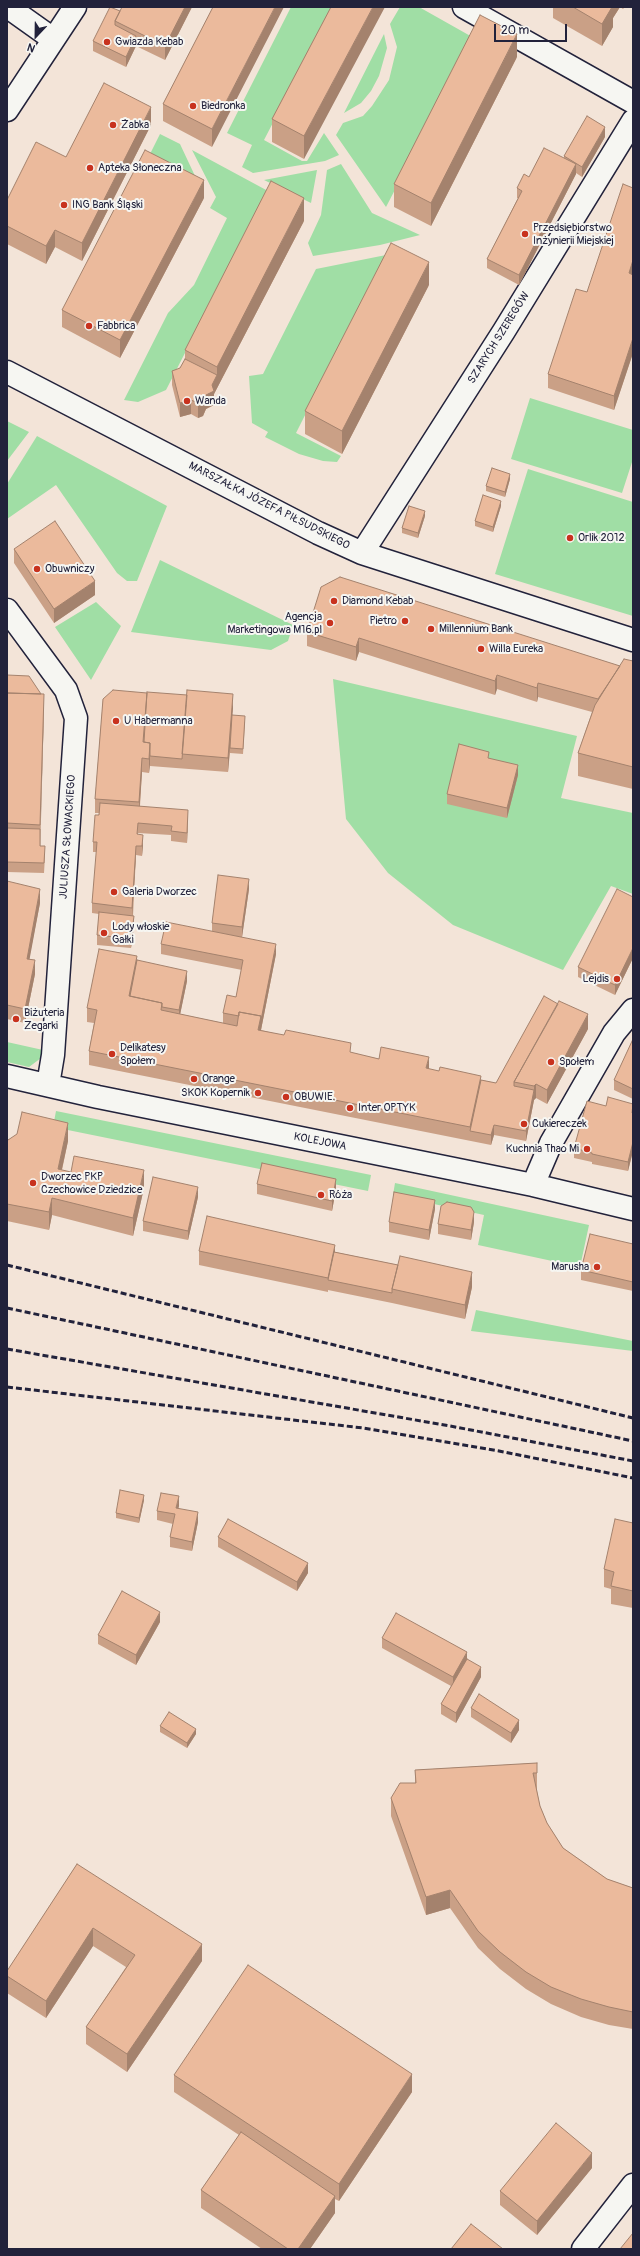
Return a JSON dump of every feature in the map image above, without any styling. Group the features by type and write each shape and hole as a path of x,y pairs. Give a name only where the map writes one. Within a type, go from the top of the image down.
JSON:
{"street":[{"path":"8,7 53,39"},
{"path":"7,110 75,7"},
{"path":"464,7 633,102"},
{"name":"SZARYCH SZEREGÓW","path":"362,553 500,338 633,121"},
{"name":"MARSZAŁKA JÓZEFA PIŁSUDSKIEGO","path":"7,372 318,533 362,553 633,640"},
{"name":"JULIUSZA SŁOWACKIEGO","path":"7,610 66,690 76,718 53,1056 48,1085"},
{"path":"533,1185 551,1143 614,1033 632,1013"},
{"name":"KOLEJOWA","path":"7,1076 98,1098 533,1185 633,1209"},
{"path":"583,2249 633,2185"}],"green space":[{"path":"291,7 333,7 264,140 302,161 307,161 324,133 339,155 325,161 253,173 242,167 252,145 227,133"},
{"path":"400,7 419,7 474,38 386,207 336,135 343,123 363,116 372,106 389,80 397,47 390,24"},
{"path":"384,34 387,48 379,76 371,91 361,103 344,113"},
{"path":"160,134 180,144 203,193 146,162"},
{"path":"192,150 268,191 166,390 138,402 124,400 168,313 194,285 227,218 210,208 216,197"},
{"path":"341,164 372,213 420,235 380,245 313,256 308,243 321,215 327,170"},
{"path":"317,170 311,203 264,180"},
{"path":"386,255 296,433 341,456 337,462 323,461 299,454 265,437 268,432 252,423 249,376 263,374 316,269"},
{"path":"530,398 633,430 633,459 622,493 511,459"},
{"path":"7,421 29,432 7,461"},
{"path":"37,436 167,506 137,581 127,581 117,573 56,485 7,519 7,484"},
{"name":"Orlik 2012","path":"528,469 633,502 633,616 495,574"},
{"path":"160,560 293,625 288,641 271,650 131,632"},
{"path":"96,602 121,626 91,680 55,627"},
{"path":"333,679 577,736 561,798 633,813 633,894 611,886 563,970 453,925 388,873 346,819"},
{"path":"7,1042 43,1050 41,1058 29,1067 7,1062"},
{"path":"56,1111 371,1175 368,1191 53,1127"},
{"path":"395,1183 589,1225 580,1267 478,1245 484,1215 393,1195"},
{"path":"476,1310 633,1341 633,1351 471,1331"}],"building":[{"path":"110,7 120,11 115,21 115,25 136,36 126,57 93,41"},
{"path":"122,7 185,7 165,46 115,21"},
{"path":"213,7 275,7 212,129 163,104"},
{"path":"331,7 373,7 304,136 272,119"},
{"path":"573,7 612,7 602,24"},
{"path":"480,15 517,34 431,203 394,184"},
{"path":"104,83 151,107 82,243 55,230 46,246 7,226 7,200 36,142 66,157"},
{"path":"587,116 605,127 582,167 564,156"},
{"name":"Przedsiębiorstwo Inżynierii Miejskiej","path":"544,148 576,164 519,275 487,259 522,191 517,188 524,174 529,177"},
{"path":"145,150 204,180 120,340 62,310"},
{"path":"271,181 304,198 217,367 185,350"},
{"path":"623,184 633,188 633,260 629,273 633,275 633,338 614,396 548,374 576,289 587,292"},
{"path":"391,243 429,262 342,431 305,411"},
{"path":"185,359 217,375 212,385 214,391 206,395 203,402 198,403 191,400 180,403 172,371 180,368"},
{"path":"492,468 510,474 505,492 486,486"},
{"path":"483,495 501,501 493,527 475,521"},
{"path":"409,506 425,511 418,533 402,528"},
{"path":"55,521 95,581 54,609 14,549"},
{"path":"340,577 620,666 598,699 538,683 537,688 497,675 495,681 359,638 356,647 307,632 321,587"},
{"path":"624,659 633,661 633,767 578,753 595,705"},
{"path":"7,675 29,676 41,694 7,693"},
{"path":"113,690 147,693 143,742 150,743 149,759 142,758 139,802 95,799 103,699"},
{"path":"187,690 233,694 228,758 182,754"},
{"path":"147,692 187,695 182,759 150,756 150,743 144,742"},
{"path":"7,693 44,694 40,825 7,823"},
{"path":"232,715 245,716 243,749 230,748"},
{"path":"459,744 489,752 488,758 518,765 507,808 447,794"},
{"path":"100,803 188,810 187,833 171,831 172,826 138,823 137,834 143,835 142,846 136,846 132,908 92,903 97,842 93,842 95,815 99,815"},
{"path":"7,828 40,829 40,846 45,846 44,863 7,862"},
{"path":"218,875 249,879 242,927 212,923"},
{"path":"7,881 40,889 27,959 35,960 25,1009 7,1005"},
{"path":"617,889 633,897 633,948 615,985 578,967"},
{"path":"99,912 134,916 131,939 97,935"},
{"path":"166,922 276,944 261,1020 261,1016 239,1012 239,1016 223,1013 227,995 236,997 243,960 161,944"},
{"path":"99,949 137,956 129,996 162,1003 161,1010 237,1026 239,1012 261,1016 258,1030 284,1035 286,1030 351,1043 350,1052 379,1059 381,1047 429,1057 426,1068 439,1071 440,1067 481,1076 470,1127 89,1051 97,1010 87,1008"},
{"path":"137,960 187,971 179,1010 162,1007 162,1003 130,996"},
{"path":"544,996 558,1004 514,1082 514,1086 534,1090 526,1131 494,1125 491,1135 470,1131 481,1080 496,1083"},
{"name":"Społem","path":"559,1001 588,1014 547,1090 536,1084 534,1086 514,1082"},
{"path":"633,1039 633,1089 614,1080"},
{"path":"608,1097 633,1104 633,1142 628,1162 592,1154 574,1148 587,1101 606,1106"},
{"name":"Dworzec PKP Czechowice Dziedzice","path":"22,1112 68,1123 58,1169 71,1172 74,1156 144,1170 133,1218 52,1198 49,1212 7,1204 7,1139 8,1140 17,1134"},
{"path":"262,1163 336,1179 332,1201 257,1184"},
{"path":"153,1177 198,1187 188,1231 143,1221"},
{"path":"394,1192 435,1200 429,1230 389,1222"},
{"path":"447,1202 471,1207 474,1212 471,1230 438,1224 441,1206"},
{"path":"207,1216 335,1245 328,1278 199,1251"},
{"path":"590,1234 633,1244 633,1282 581,1270"},
{"path":"334,1252 398,1265 392,1293 328,1280"},
{"path":"400,1256 472,1272 465,1305 392,1289"},
{"path":"120,1490 144,1495 139,1518 116,1513"},
{"path":"161,1493 179,1496 176,1508 198,1512 192,1542 170,1537 175,1514 157,1511"},
{"path":"228,1519 308,1563 297,1582 218,1537"},
{"path":"615,1519 633,1523 633,1591 611,1586 614,1572 604,1569"},
{"path":"122,1591 160,1612 136,1655 98,1635"},
{"path":"396,1613 467,1652 453,1677 382,1638"},
{"path":"467,1659 481,1667 456,1713 441,1704"},
{"path":"479,1694 519,1720 511,1733 471,1708"},
{"path":"169,1712 196,1729 187,1743 160,1726"},
{"path":"537,1763 537,1773 533,1773 540,1806 547,1823 563,1848 607,1879 633,1888 633,2012 581,1999 551,1987 526,1972 500,1952 478,1931 450,1890 426,1897 391,1798 400,1783 416,1783 415,1770"},
{"path":"77,1864 202,1944 127,2054 86,2027 135,1955 93,1928 46,2001 7,1976 7,1971"},
{"path":"248,1965 412,2074 339,2184 174,2075"},
{"path":"556,2123 592,2153 537,2221 500,2191"},
{"path":"241,2132 335,2196 298,2249 288,2249 201,2190"},
{"path":"471,2224 503,2249 451,2249"},
{"path":"633,2233 633,2249 620,2249"}],"railway":[{"path":"7,1265 633,1418"},
{"path":"7,1308 633,1441"},
{"path":"7,1349 450,1426 633,1461"},
{"path":"7,1387 363,1428 499,1451 633,1478"}],"place":[{"name":"Gwiazda Kebab","path":"107,42"},
{"name":"Biedronka","path":"193,106"},
{"name":"Żabka","path":"113,125"},
{"name":"Apteka Słoneczna","path":"90,168"},
{"name":"ING Bank Śląski","path":"64,205"},
{"name":"Przedsiębiorstwo Inżynierii Miejskiej","path":"525,234"},
{"name":"Fabbrica","path":"89,326"},
{"name":"Wanda","path":"187,401"},
{"name":"Orlik 2012","path":"570,538"},
{"name":"Obuwniczy","path":"37,569"},
{"name":"Diamond Kebab","path":"334,601"},
{"name":"Pietro","path":"405,621"},
{"name":"Agencja Marketingowa M16.pl","path":"330,623"},
{"name":"Millennium Bank","path":"431,629"},
{"name":"Willa Eureka","path":"481,649"},
{"name":"U Habermanna","path":"116,721"},
{"name":"Galeria Dworzec","path":"114,892"},
{"name":"Lody włoskie Gałki","path":"104,933"},
{"name":"Lejdis","path":"617,979"},
{"name":"Biżuteria Zegarki","path":"16,1019"},
{"name":"Delikatesy Społem","path":"112,1054"},
{"name":"Społem","path":"551,1062"},
{"name":"Orange","path":"194,1079"},
{"name":"SKOK Kopernik","path":"258,1093"},
{"name":"OBUWIE.","path":"286,1097"},
{"name":"Inter OPTYK","path":"350,1108"},
{"name":"Cukiereczek","path":"524,1124"},
{"name":"Kuchnia Thao Mi","path":"587,1149"},
{"name":"Dworzec PKP Czechowice Dziedzice","path":"33,1183"},
{"name":"Róża","path":"321,1195"},
{"name":"Marusha","path":"597,1267"}]}
